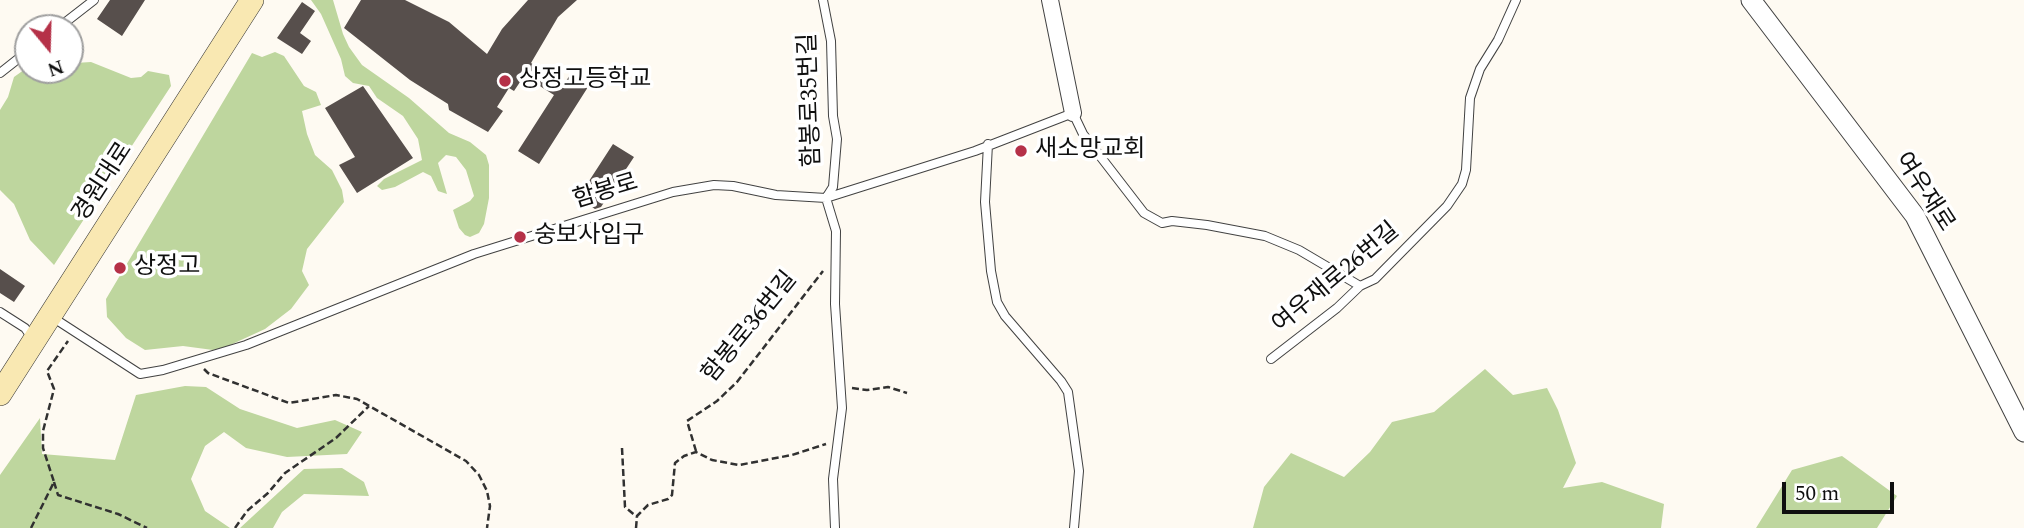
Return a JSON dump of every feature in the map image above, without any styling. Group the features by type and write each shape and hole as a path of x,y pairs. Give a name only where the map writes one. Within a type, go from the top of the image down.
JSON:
{"main road":[{"name":"경원대로","path":"0,394 252,0"}],"street":[{"path":"1050,0 1073,113"},
{"name":"여우재로","path":"1751,0 1915,216 2024,432"}],"lane":[{"path":"76,14 94,0"},
{"name":"함봉로35번길","path":"823,0 831,41 833,116 837,139 833,187 827,198"},
{"name":"여우재로26번길","path":"1271,359 1337,309 1360,286 1375,279 1447,206 1462,184 1468,151 1470,97 1480,69 1499,40 1516,0"},
{"path":"0,73 14,62"},
{"path":"1073,113 1083,134 1144,213 1162,223 1172,221 1207,225 1265,236 1299,250 1360,286"},
{"name":"함봉로","path":"50,316 140,374 200,361 474,254 673,192 723,185 776,195 827,198 975,151 1073,113"},
{"path":"988,144 985,202 991,271 997,302 1005,316 1068,392 1079,471 1074,528"},
{"name":"함봉로36번길","path":"827,198 836,231 835,316 841,387 839,440 833,479 835,528"},
{"path":"0,312 25,328 34,341"}],"path":[{"name":"함봉로36번길","path":"696,452 687,421 717,401 737,382 812,283 825,270 835,265"},
{"path":"74,332 47,371 54,389 43,431 43,447 58,495 118,514 147,528"},
{"path":"200,361 208,373 276,400 289,403 336,395 356,399 466,461 479,475 487,491 490,506 488,528"},
{"path":"841,387 867,390 888,387 907,393"},
{"path":"235,528 247,511 268,493 285,473 336,438 369,406"},
{"path":"636,528 636,517 648,505 673,495 675,463 684,456 696,452 712,460 739,465 792,455 839,440"},
{"path":"622,448 625,507 636,517"},
{"path":"31,528 54,482"}],"green space":[{"path":"311,0 333,0 343,34 362,65 409,98 449,133 470,142 486,155 489,165 489,198 484,224 479,233 470,237 465,235 459,228 453,210 474,196 466,170 456,157 446,155 438,163 447,194 438,191 431,176 423,172 395,187 382,190 377,186 384,179 422,160 418,139 403,116 377,98 369,86 353,83 345,76 341,59 321,14"},
{"path":"275,52 284,56 304,86 316,92 321,105 302,111 307,134 315,155 332,170 342,190 344,202 307,249 302,271 309,285 291,309 265,329 228,346 213,350 183,346 145,350 126,338 107,317 106,299 252,53 262,57"},
{"path":"84,62 91,62 131,78 141,77 148,71 169,75 171,86 54,265 30,240 14,204 0,190 0,110 8,97 14,77 14,84 84,84"},
{"path":"1485,369 1513,395 1547,388 1558,410 1576,463 1563,488 1602,482 1664,504 1661,528 1253,528 1264,487 1291,453 1344,477 1370,452 1392,422 1434,412"},
{"path":"185,386 206,387 240,409 297,428 335,420 362,432 347,454 287,457 246,448 224,432 205,446 191,479 205,511 230,528 0,528 0,475 40,418 42,454 115,460 136,395"},
{"path":"1842,456 1897,496 1877,528 1756,528 1792,470"},
{"path":"342,468 364,482 369,496 304,494 282,512 273,528 240,528 304,469"}],"building":[{"path":"110,0 145,0 122,36 97,19"},
{"path":"361,0 405,0 449,22 487,54 502,29 528,0 577,0 558,17 531,63 564,84 570,75 588,87 539,164 518,151 554,95 524,76 514,91 509,88 497,107 503,111 488,132 449,110 448,104 410,80 344,28"},
{"path":"302,2 315,11 300,33 311,41 302,54 277,38"},
{"path":"363,86 413,158 357,193 339,165 355,157 325,108"},
{"path":"613,144 634,157 601,207 595,209 578,198"},
{"path":"0,269 25,286 14,302 0,293"}],"place":[{"name":"상정고등학교","path":"505,81"},
{"name":"새소망교회","path":"1021,151"},
{"name":"숭보사입구","path":"520,237"},
{"name":"상정고","path":"120,268"}]}
